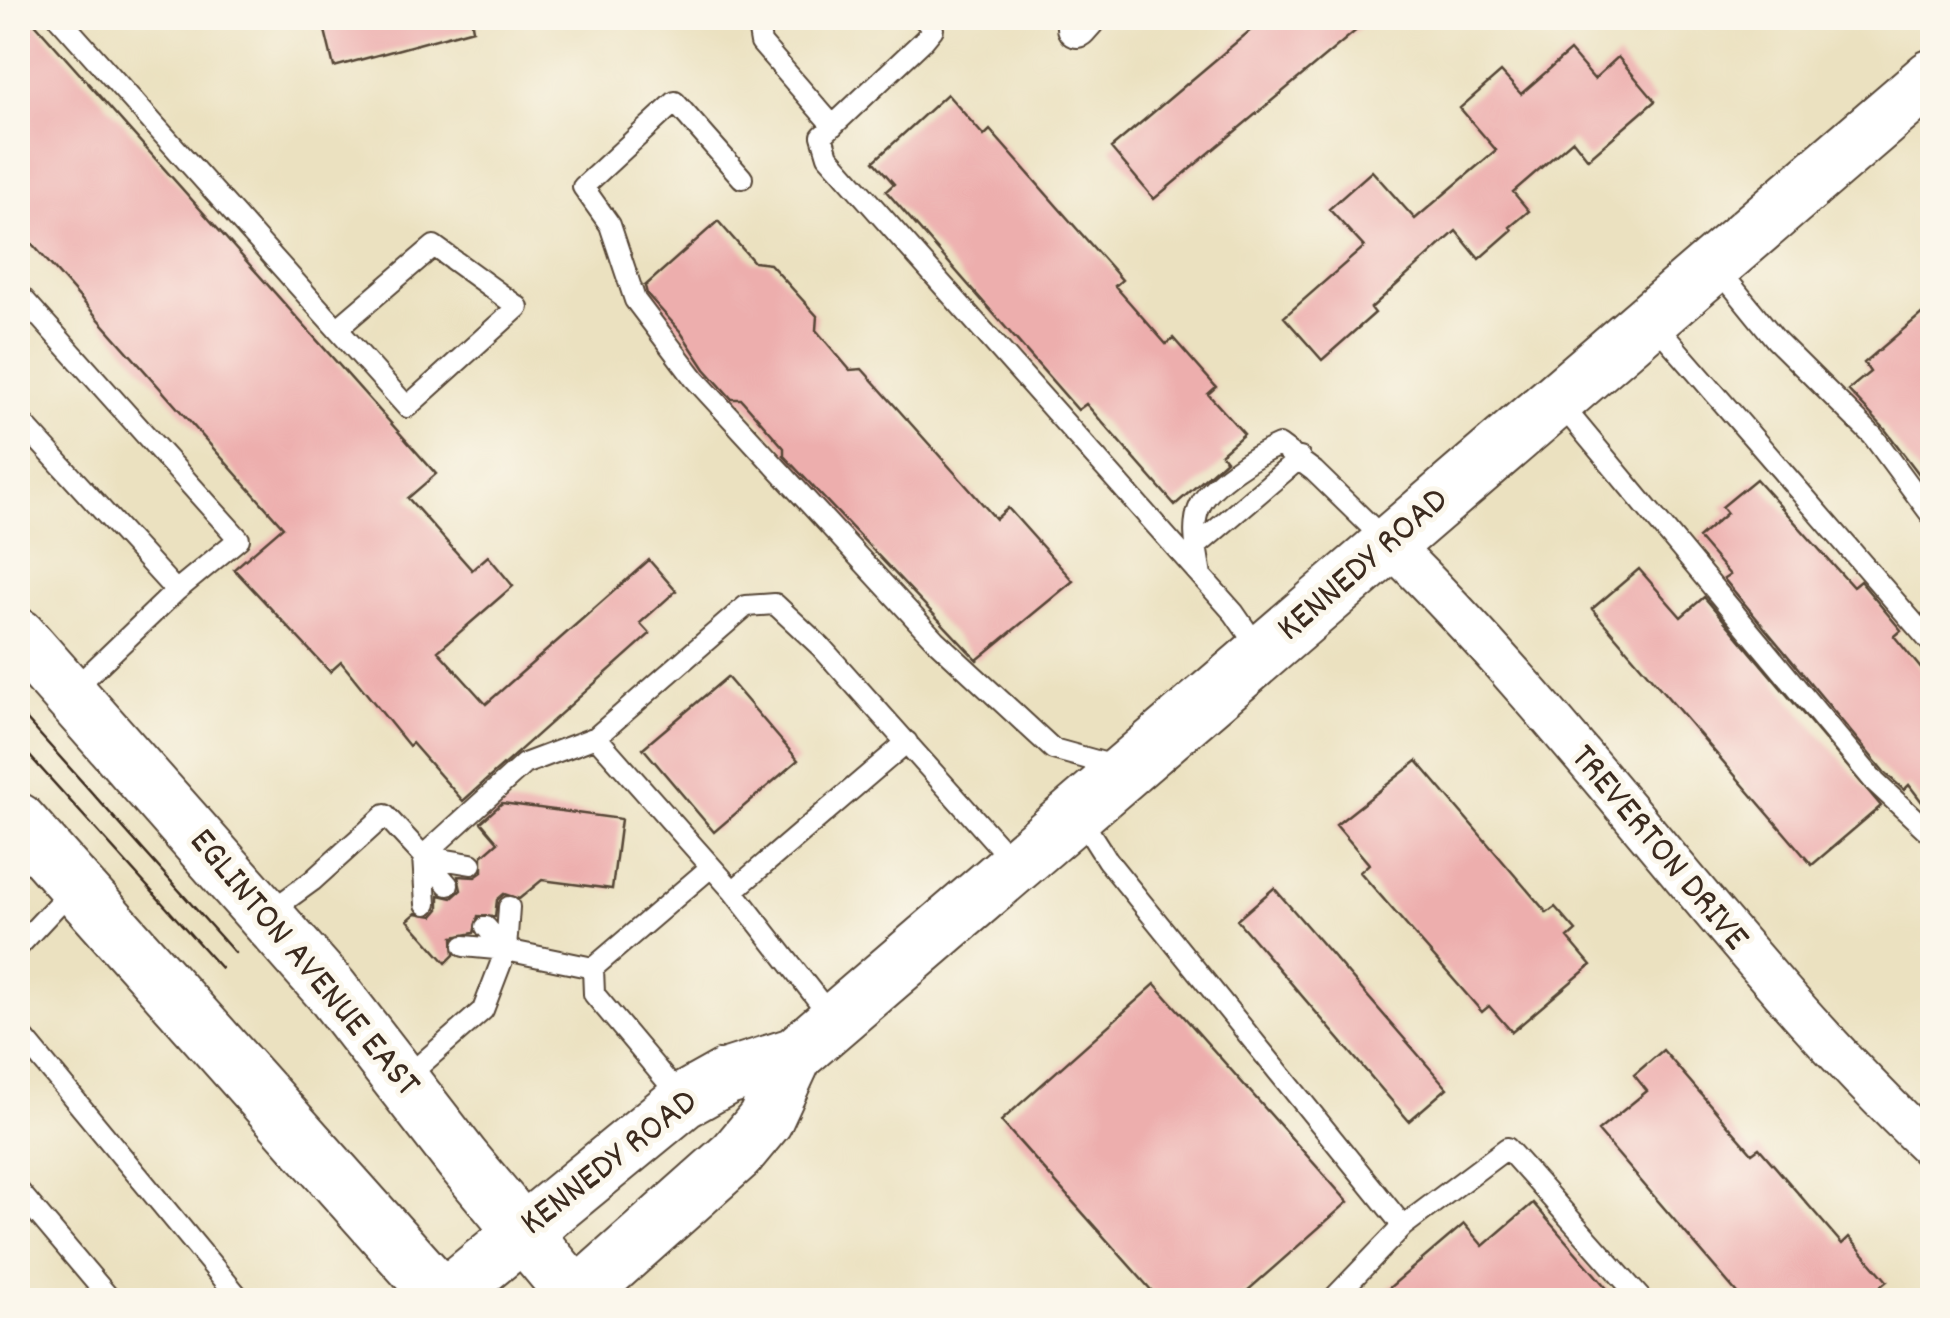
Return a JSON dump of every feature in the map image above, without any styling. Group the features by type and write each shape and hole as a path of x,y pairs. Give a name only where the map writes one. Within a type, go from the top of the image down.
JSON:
{"main road":[{"name":"KENNEDY ROAD","path":"443,1300 683,1101 814,1038 1932,77"},
{"name":"EGLINTON AVENUE EAST","path":"18,636 266,914 576,1299"},
{"path":"18,821 443,1300"},
{"name":"KENNEDY ROAD","path":"576,1299 736,1154 765,1120 814,1038"}],"street":[{"name":"TREVERTON DRIVE","path":"1389,544 1450,604 1715,919 1875,1095 1932,1149"}],"lane":[{"path":"60,18 338,329 408,407 518,307 434,246 338,329"},
{"path":"766,18 758,24 761,43 833,126"},
{"path":"922,18 933,29 822,136 828,156 1201,576 1262,653"},
{"path":"742,178 675,102 582,187 610,225 635,300 694,378 935,640 1053,750 1124,769"},
{"path":"1714,264 1776,340 1873,436 1932,516"},
{"path":"18,292 239,540 176,591 70,693"},
{"path":"1650,318 1932,644"},
{"path":"1556,400 1875,782 1932,834"},
{"path":"18,418 176,591"},
{"path":"1201,576 1194,527 1200,504 1251,458 1280,445 1300,458 1389,544"},
{"path":"1197,546 1300,458"},
{"path":"422,856 524,764 596,737 746,606 776,604 907,742 1014,863"},
{"path":"596,737 733,891 814,1038"},
{"path":"733,891 907,742"},
{"path":"1075,810 1107,860 1403,1226"},
{"path":"266,914 312,882 385,815 448,885"},
{"path":"422,856 472,864"},
{"path":"422,856 426,904"},
{"path":"593,968 711,867"},
{"path":"18,947 75,885"},
{"path":"402,1081 483,1010 506,950 509,907"},
{"path":"486,928 506,950"},
{"path":"464,946 506,950 593,968"},
{"path":"593,968 594,994 683,1101"},
{"path":"18,1031 241,1300"},
{"path":"1332,1300 1403,1226 1507,1148 1642,1300"},
{"path":"18,1190 111,1300"}],"building":[{"path":"18,18 30,18 436,474 408,498 472,570 488,556 513,586 438,651 486,704 649,560 676,591 640,623 650,634 463,801 412,743 409,746 341,662 330,672 234,569 283,527 18,228"},
{"path":"322,18 471,18 473,29 334,67"},
{"path":"1265,18 1371,18 1154,199 1111,148"},
{"path":"1570,51 1594,79 1618,57 1655,101 1588,159 1573,140 1513,192 1529,211 1479,259 1456,231 1371,308 1375,313 1322,360 1284,317 1364,247 1329,209 1372,171 1415,219 1496,150 1460,108 1501,72 1521,94"},
{"path":"947,94 984,136 990,130 1122,280 1115,286 1166,344 1173,338 1216,387 1208,394 1244,434 1221,454 1226,460 1175,505 1086,404 1078,410 886,191 894,184 874,161"},
{"path":"718,221 754,262 770,264 817,316 816,330 850,370 862,369 996,519 1008,508 1073,581 977,660 784,456 784,448 741,399 732,399 647,294 645,286"},
{"path":"1932,305 1932,491 1884,428 1848,390 1870,372 1864,363"},
{"path":"1756,479 1853,587 1860,581 1901,630 1894,636 1932,682 1932,815 1909,785 1904,790 1885,773 1724,579 1730,575 1698,538 1727,513 1722,507"},
{"path":"1639,569 1681,617 1704,597 1881,806 1812,865 1592,609"},
{"path":"727,677 798,760 714,832 643,748"},
{"path":"1417,761 1547,913 1555,907 1576,931 1568,938 1591,965 1512,1032 1489,1006 1482,1012 1360,872 1369,864 1336,825"},
{"path":"502,803 621,819 612,889 542,880 519,899 504,894 497,900 495,917 478,916 474,933 453,937 454,955 446,963 408,920 416,913 433,916 439,909 439,895 452,898 461,890 458,876 475,877 482,872 482,856 498,842 481,822"},
{"path":"1274,888 1447,1088 1409,1121 1237,920"},
{"path":"1155,984 1348,1202 1237,1300 1160,1300 1001,1121"},
{"path":"1663,1050 1752,1153 1759,1148 1842,1244 1849,1237 1887,1281 1864,1300 1743,1300 1598,1131 1647,1091 1634,1075"},
{"path":"1533,1203 1617,1300 1375,1300 1464,1224 1483,1246"}],"tram line":[{"path":"18,710 235,953"},
{"path":"18,743 221,968"}]}
